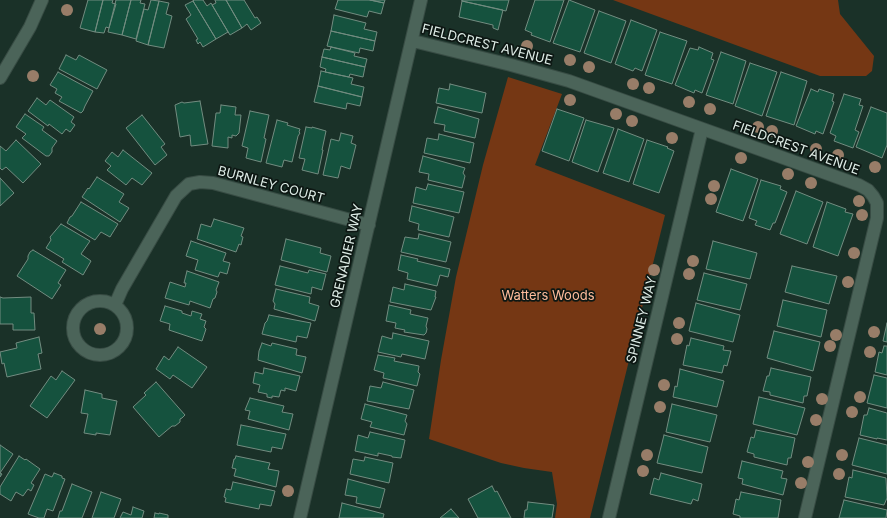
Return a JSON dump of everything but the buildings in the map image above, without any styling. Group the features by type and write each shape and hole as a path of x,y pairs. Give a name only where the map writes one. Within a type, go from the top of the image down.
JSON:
{"street":[{"path":"0,78 30,27 42,0"},
{"name":"GRENADIER WAY","path":"300,518 413,40 421,0"},
{"name":"FIELDCREST AVENUE","path":"413,40 569,81 859,185 868,190 877,203 877,218 805,518"},
{"name":"SPINNEY WAY","path":"609,518 702,129"},
{"name":"BURNLEY COURT","path":"115,305 122,288 176,196 189,184 200,182 213,183 369,225"},
{"path":"96,301 105,301 115,305 121,311 126,320 127,330 125,339 119,348 111,353 99,356 90,354 81,349 73,334 72,325 76,315 82,308 96,301"}],"green space":[{"path":"613,0 838,0 840,14 874,56 872,71 866,76 820,76"},
{"name":"Watters Woods","path":"508,77 562,94 535,165 665,215 590,518 555,518 557,504 552,472 501,463 429,439 456,277 483,165"}]}
